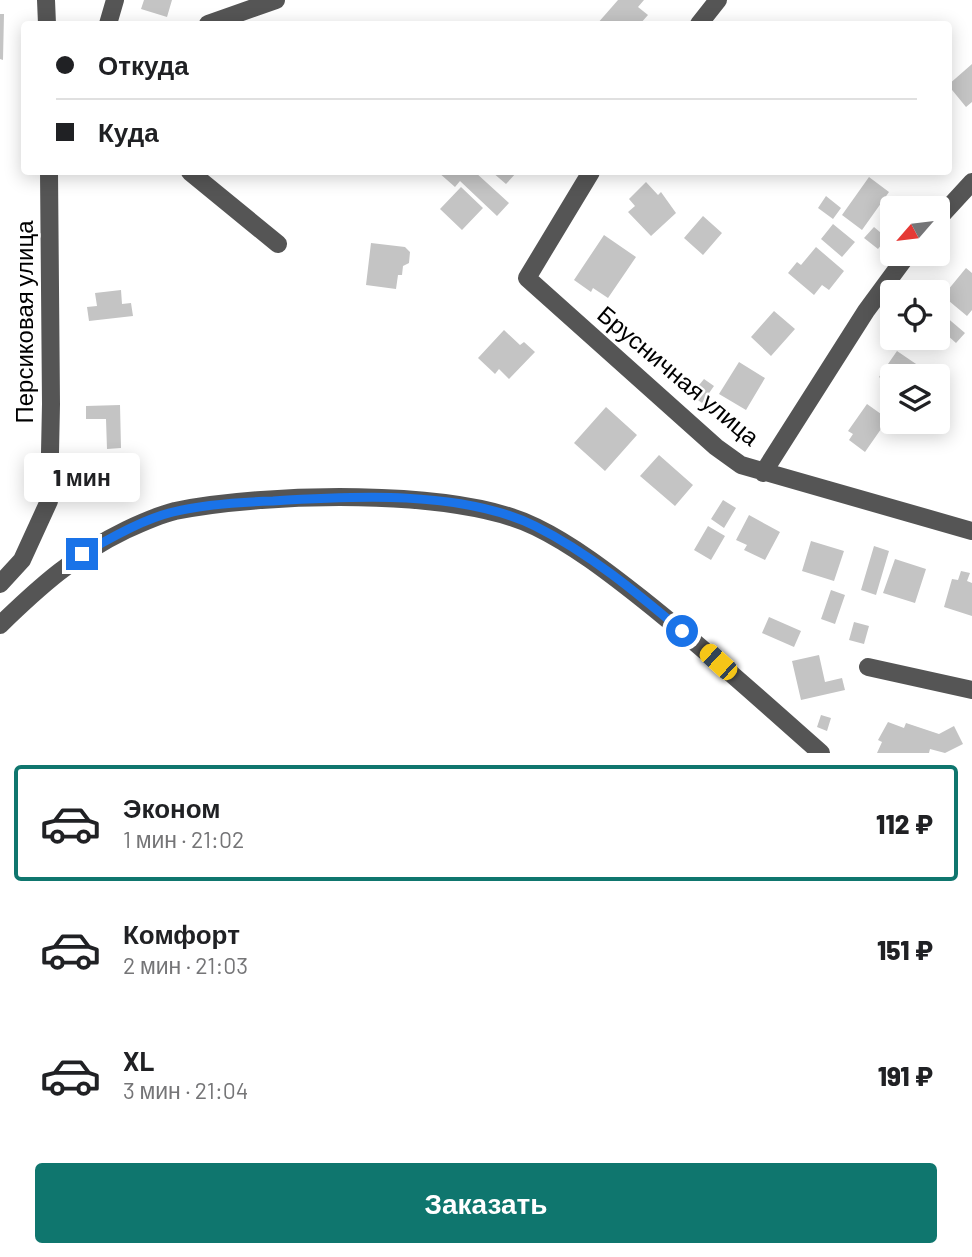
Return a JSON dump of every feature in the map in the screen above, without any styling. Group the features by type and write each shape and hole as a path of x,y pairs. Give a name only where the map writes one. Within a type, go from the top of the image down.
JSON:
{"street":[{"path":"47,0 47,21"},
{"path":"109,21 115,0"},
{"path":"216,21 276,0"},
{"path":"701,21 718,0"},
{"name":"Персиковая улица","path":"0,584 22,559 49,501 51,404 48,175"},
{"path":"194,175 278,244"},
{"name":"Брусничная улица","path":"589,175 527,278 716,447 741,465 972,531"},
{"path":"950,206 972,182"},
{"path":"764,473 866,311 899,266"},
{"path":"0,625 65,565 126,530 172,512 230,503 345,498 422,501 488,510 534,526 615,577 698,644 821,753"},
{"path":"869,667 972,690"}],"building":[{"path":"144,0 172,0 167,17 141,9"},
{"path":"618,0 644,0 638,7 648,15 643,21 600,21"},
{"path":"0,14 4,14 3,60 0,59"},
{"path":"972,64 972,102 966,107 952,90 952,82"},
{"path":"441,175 478,175 509,203 497,216 460,181 455,187"},
{"path":"496,175 514,175 506,184"},
{"path":"869,177 889,192 886,196 880,196 880,205 862,230 842,215"},
{"path":"646,182 658,195 661,192 676,213 651,236 628,212 635,206 629,199"},
{"path":"461,187 483,208 462,230 440,209"},
{"path":"826,196 841,208 833,219 818,208"},
{"path":"703,216 722,233 703,255 684,238"},
{"path":"833,224 855,242 842,257 821,239"},
{"path":"874,227 880,232 880,247 878,249 864,238"},
{"path":"604,235 636,257 608,298 593,288 591,292 574,280"},
{"path":"371,243 405,247 410,252 409,263 403,266 402,275 398,275 396,289 366,285"},
{"path":"816,247 844,271 829,290 822,285 814,295 788,273 797,262 801,265"},
{"path":"966,268 972,273 972,310 967,316 950,302 950,287"},
{"path":"121,290 122,304 131,303 133,316 89,321 87,307 97,306 95,293"},
{"path":"774,311 795,329 771,356 751,337"},
{"path":"950,320 965,333 956,343 950,338"},
{"path":"504,330 520,345 524,342 535,352 509,379 499,369 495,374 478,358"},
{"path":"897,351 916,364 888,364"},
{"path":"739,362 765,378 746,410 719,394"},
{"path":"704,379 714,386 702,403 691,395"},
{"path":"867,404 880,413 880,430 865,452 849,440 853,434 848,431"},
{"path":"120,405 121,448 107,449 106,419 86,419 86,406"},
{"path":"606,407 637,435 605,471 574,443"},
{"path":"659,455 693,485 675,506 640,476"},
{"path":"723,500 736,508 724,528 711,519"},
{"path":"749,515 780,532 765,560 744,550 747,545 736,540"},
{"path":"708,526 725,536 711,560 694,550"},
{"path":"811,541 844,551 834,581 802,571"},
{"path":"874,546 889,551 876,595 861,590"},
{"path":"895,559 926,569 915,603 883,593"},
{"path":"961,571 970,573 967,581 972,583 972,616 944,607 952,579 958,580"},
{"path":"831,590 845,595 835,624 821,619"},
{"path":"769,617 801,631 794,647 762,633"},
{"path":"854,622 869,626 864,644 849,640"},
{"path":"819,655 825,682 842,678 845,690 801,700 792,661"},
{"path":"821,715 831,718 827,731 817,727"},
{"path":"888,722 904,728 906,723 939,734 954,726 963,744 945,753 930,749 929,753 877,753 882,742 878,740"}],"route":[{"path":"82,554 126,530 172,512 230,503 345,498 457,505 514,518 560,540 615,577 682,631"}]}
